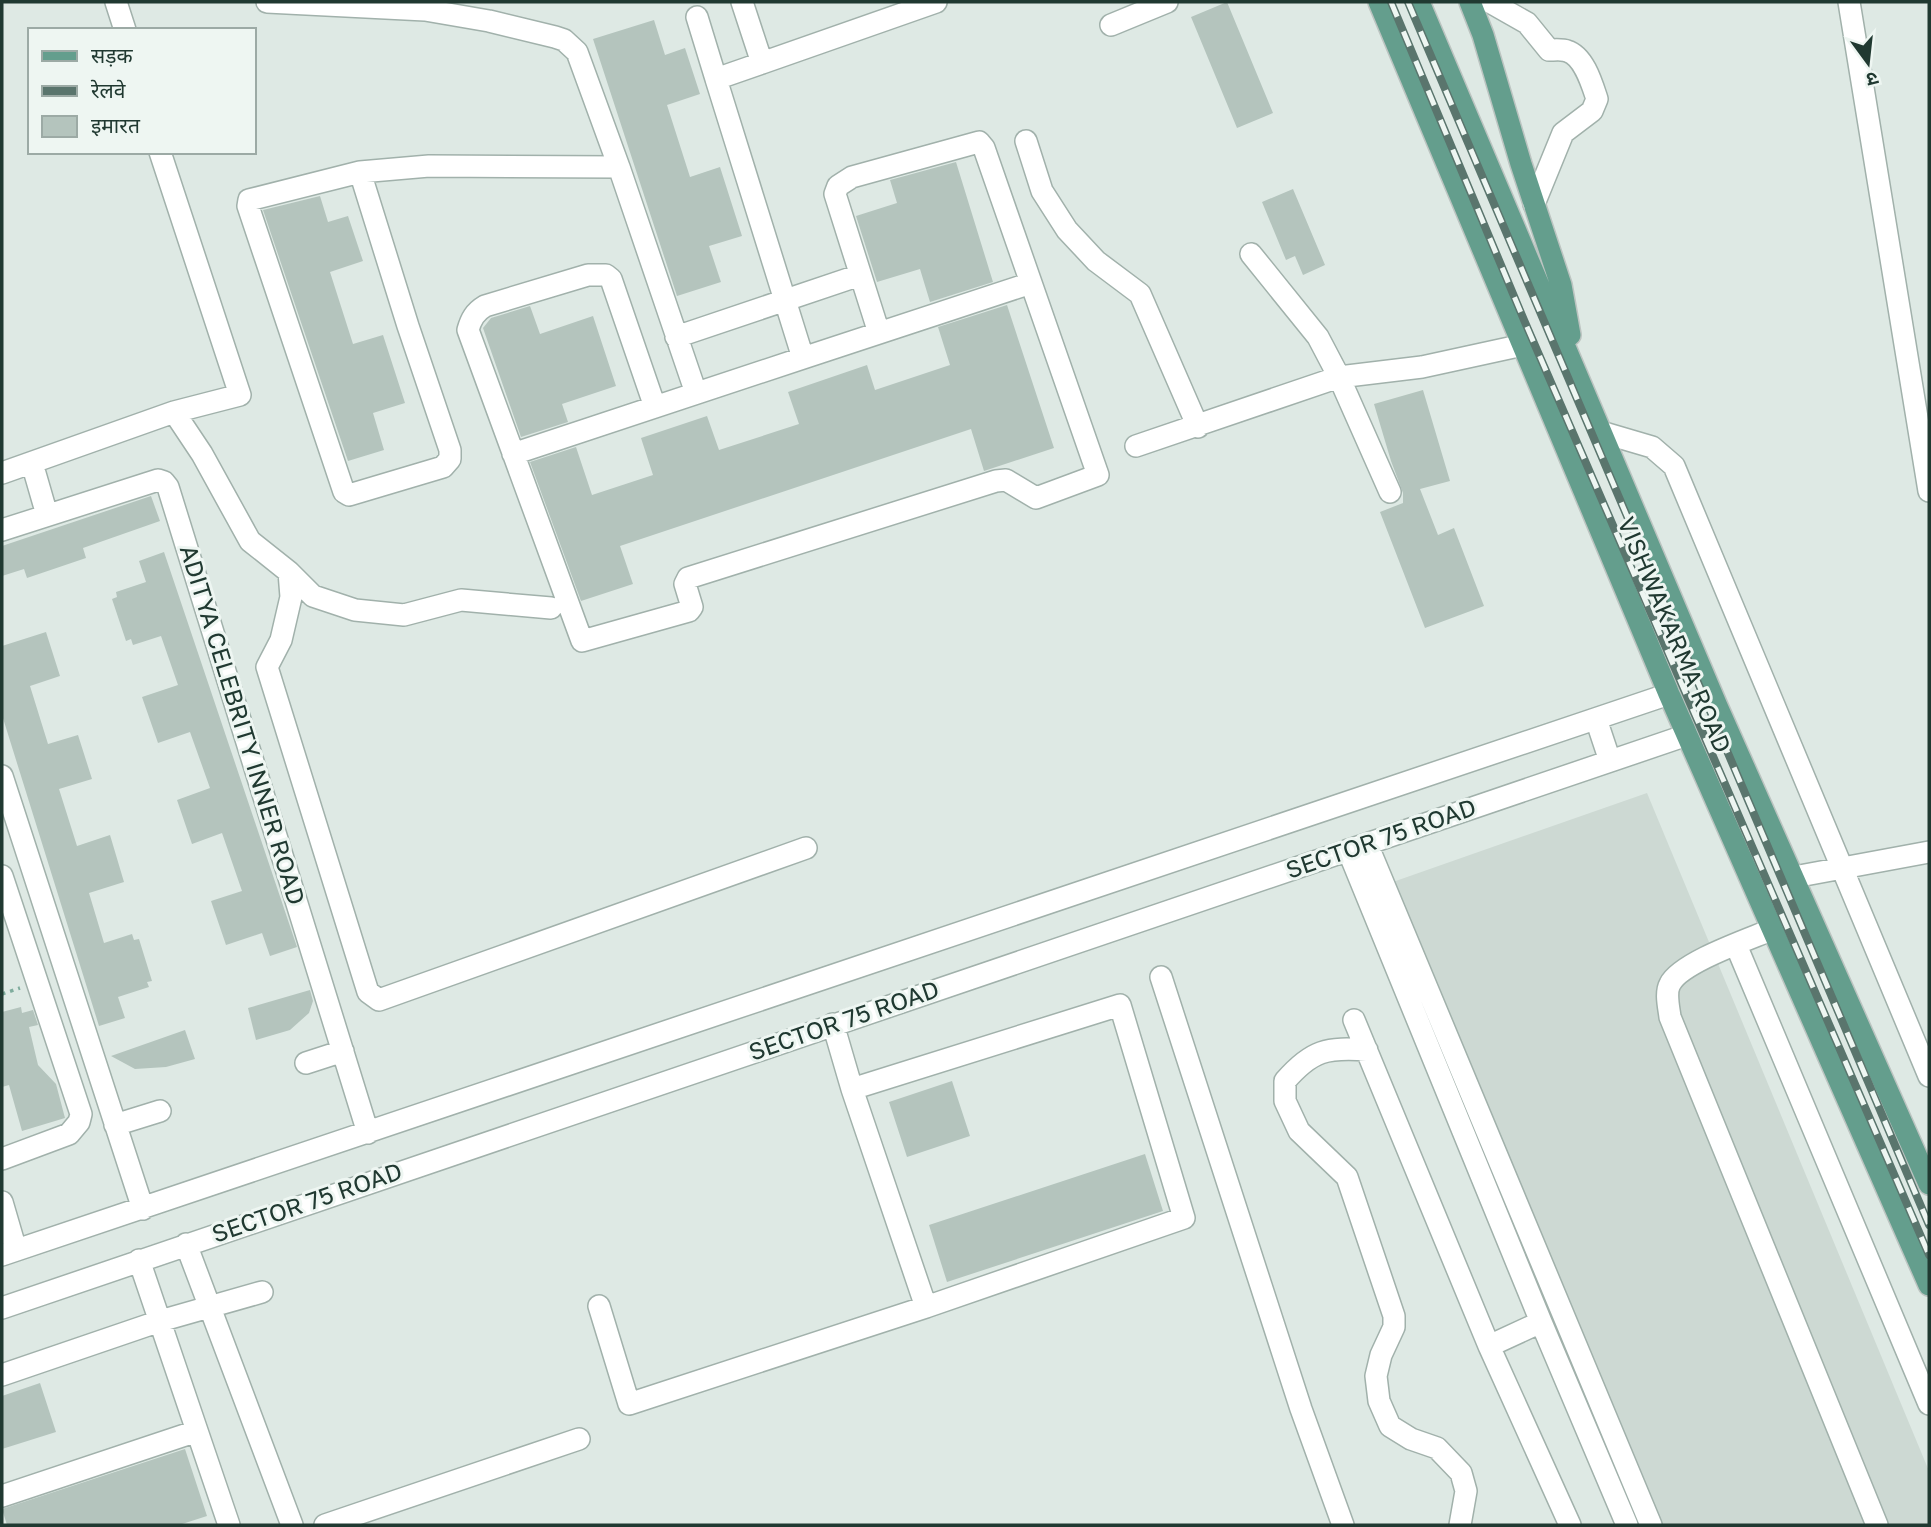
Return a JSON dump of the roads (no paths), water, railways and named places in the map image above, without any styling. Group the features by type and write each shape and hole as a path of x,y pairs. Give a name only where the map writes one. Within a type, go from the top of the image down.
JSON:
{"main road":[{"name":"VISHWAKARMA ROAD","path":"1379,2 1669,694 1929,1285"},
{"name":"VISHWAKARMA ROAD","path":"1419,2 1717,706 1923,1155 1929,1184"},
{"path":"1470,2 1483,35 1561,285 1577,374"}],"street":[{"path":"116,2 123,28"},
{"path":"267,2 425,10 515,27 564,40 572,46 577,52 619,167 696,393"},
{"path":"425,10 451,2"},
{"path":"741,2 762,63"},
{"path":"716,79 896,9 936,2"},
{"path":"1111,25 1167,2"},
{"path":"1490,2 1527,23 1549,50 1566,50 1577,57 1590,78 1597,99 1592,111 1563,133 1534,204"},
{"path":"1849,2 1929,491"},
{"path":"697,17 803,358"},
{"path":"655,407 611,279 607,275 588,275 485,306 477,311 468,330 582,641 691,610 685,587 685,580 688,578 996,481 1006,480 1037,498 1098,475 984,148 976,141 852,177 838,186 835,194 879,333"},
{"path":"1026,141 1042,191 1067,230 1096,261 1140,294 1198,427"},
{"path":"2,473 174,412 240,395 161,154"},
{"path":"360,172 450,450 450,459 443,467 349,495 345,492 313,401 248,203 252,198 360,172 429,166 619,167"},
{"path":"1251,254 1318,337 1339,377 1390,492"},
{"path":"676,337 860,275"},
{"path":"513,454 1031,283"},
{"path":"1136,446 1339,377 1422,367 1522,345"},
{"path":"174,412 202,454 250,541 289,572 313,596 355,610 404,615 461,600 551,608"},
{"path":"1601,432 1652,447 1674,466 1929,1076"},
{"path":"32,463 47,515"},
{"name":"ADITYA CELEBRITY INNER ROAD","path":"2,530 158,480 168,486 368,1133"},
{"path":"289,572 291,597 281,640 267,667 368,992 379,1000 806,848"},
{"name":"SECTOR 75 ROAD","path":"9,1252 1669,694"},
{"path":"1596,719 1610,761"},
{"name":"SECTOR 75 ROAD","path":"2,1308 1687,735"},
{"path":"2,776 143,1209"},
{"path":"1357,847 1541,1322 1627,1525"},
{"path":"1357,847 1651,1525"},
{"path":"1794,877 1929,852"},
{"path":"2,876 81,1114 79,1122 69,1134 2,1159"},
{"path":"1773,929 1686,968 1670,984 1670,1017 1877,1525"},
{"path":"1736,945 1929,1404"},
{"path":"1161,977 1301,1409 1343,1525"},
{"path":"599,1306 629,1404 926,1307 1184,1218 1120,1005 852,1089"},
{"path":"1354,1020 1489,1346 1570,1525"},
{"path":"833,1024 852,1089 926,1307"},
{"path":"1367,1050 1331,1048 1301,1063 1285,1081 1285,1101 1299,1131 1348,1177 1394,1315 1394,1328 1381,1355 1376,1376 1379,1401 1390,1426 1411,1439 1437,1448 1461,1473 1466,1491 1460,1525"},
{"path":"306,1063 343,1051"},
{"path":"115,1125 160,1111"},
{"path":"2,1202 9,1252"},
{"path":"186,1244 292,1525"},
{"path":"139,1260 229,1525"},
{"path":"2,1375 160,1321 262,1292"},
{"path":"1489,1346 1541,1322"},
{"path":"2,1496 197,1431"},
{"path":"325,1525 579,1439"}],"railway":[{"path":"1391,2 1524,320 1929,1255"},
{"path":"1408,2 1929,1225"}]}
